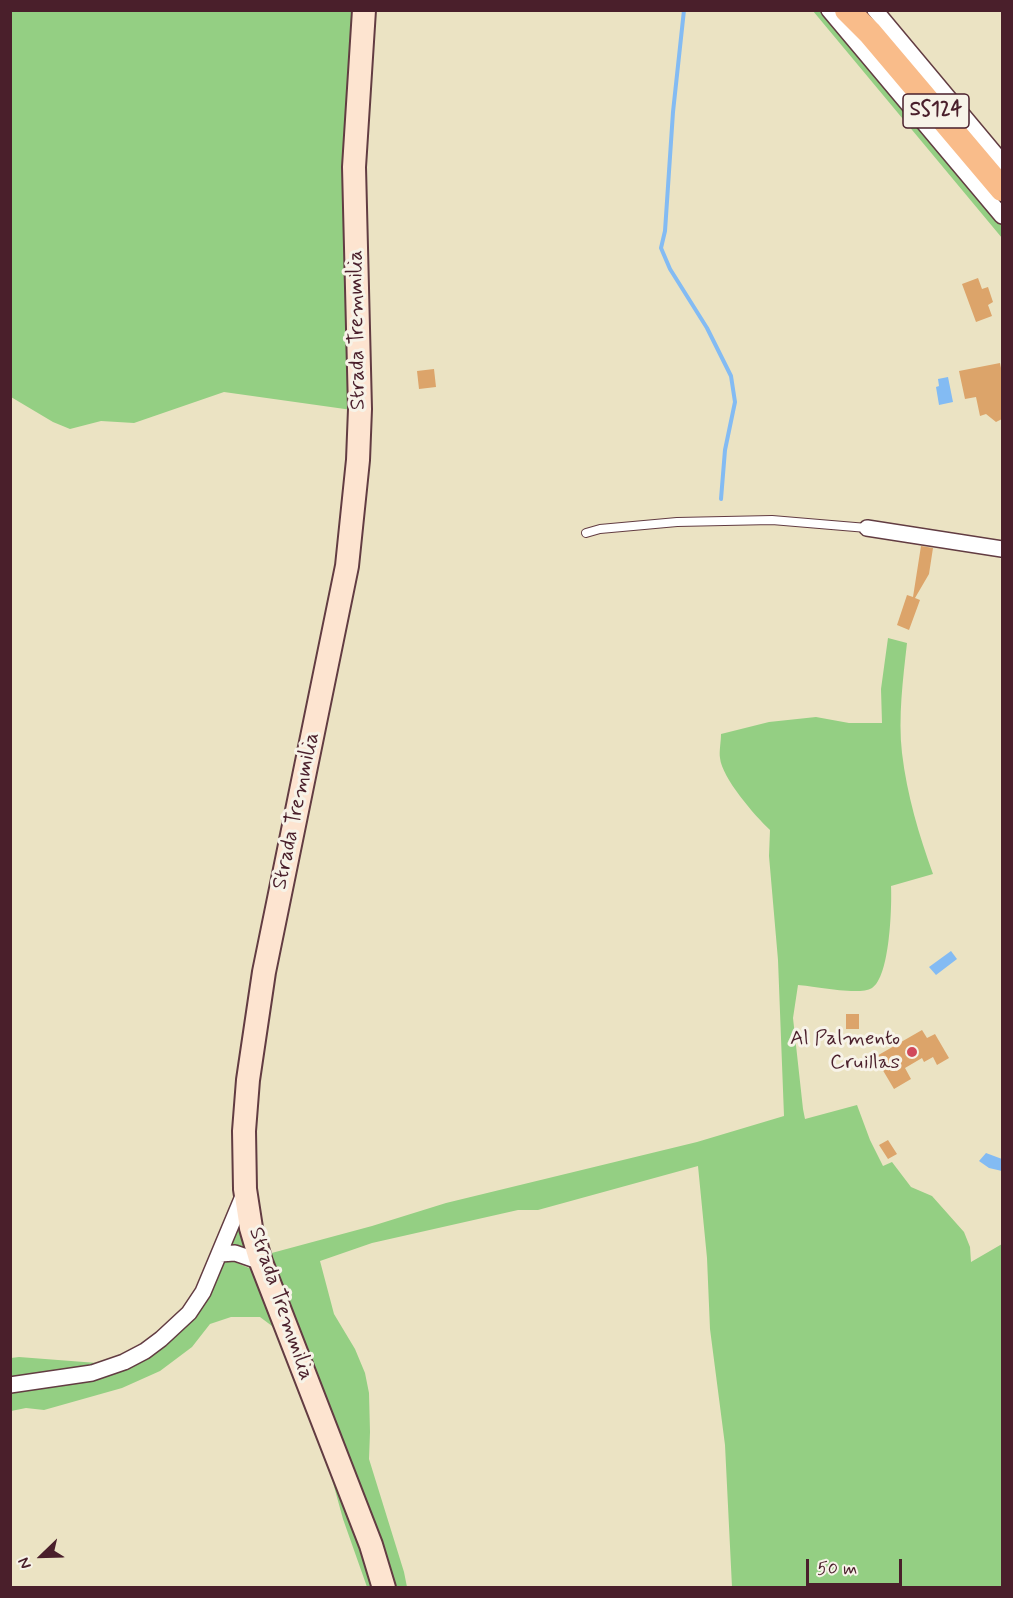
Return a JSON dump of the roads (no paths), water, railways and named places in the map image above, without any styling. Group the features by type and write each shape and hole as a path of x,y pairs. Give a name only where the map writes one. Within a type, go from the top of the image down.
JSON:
{"main road":[{"name":"Strada Tremmilia","path":"364,10 354,167 360,409 351,531 347,566 264,972 248,1080 244,1131 245,1189 251,1228 261,1262 371,1545 384,1587"},
{"path":"848,10 873,22"},
{"path":"855,10 873,22"},
{"name":"SS124","path":"873,22 1002,189"}],"street":[{"path":"829,10 1002,216"},
{"path":"873,22 1002,162"},
{"path":"867,528 1002,549"},
{"name":"Strada Tremmilia","path":"10,1385 92,1373 124,1362 145,1351 170,1332 189,1313 203,1292 245,1189"},
{"path":"220,1254 236,1253 261,1262"}],"lane":[{"path":"586,533 600,529 677,522 772,520 867,528"}],"water":[{"path":"948,377 953,402 939,405 936,387 939,386 938,379"},
{"path":"951,951 957,959 936,975 929,967"},
{"path":"986,1153 1002,1159 1002,1171 989,1168 979,1161"}],"waterway":[{"path":"684,10 673,112 665,231 661,248 670,269 707,328 731,376 735,402 725,450 721,499"}],"place":[{"name":"Al Palmento Cruillas","path":"912,1052"}]}
